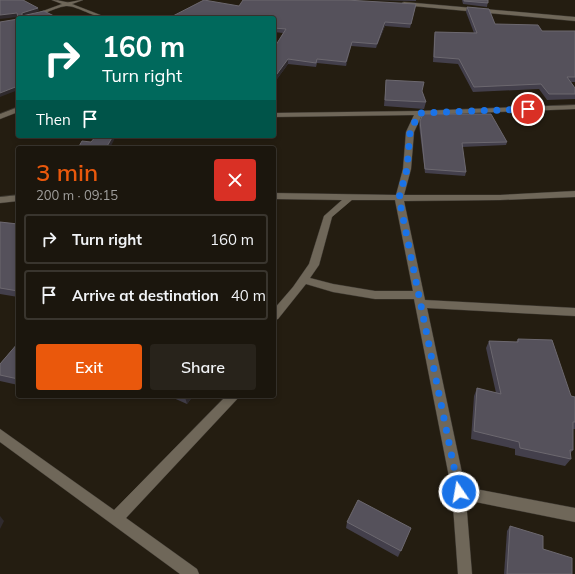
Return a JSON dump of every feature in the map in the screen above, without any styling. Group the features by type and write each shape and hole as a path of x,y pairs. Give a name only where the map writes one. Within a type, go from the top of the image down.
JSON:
{"street":[{"path":"55,0 99,16"},
{"path":"33,16 80,0"},
{"path":"397,4 509,12 575,20"},
{"path":"276,115 419,113 575,107"},
{"path":"0,118 16,110"},
{"path":"419,113 410,132 407,169 399,198 459,492 465,574"},
{"path":"276,196 399,198 503,197 575,194"},
{"path":"0,200 16,198"},
{"path":"276,314 314,265 328,216 350,198"},
{"path":"303,280 333,288 374,295 575,312"},
{"path":"115,519 232,398"},
{"path":"0,435 192,574"},
{"path":"459,492 575,515"}],"building":[{"path":"0,0 23,0 38,8 22,13 22,16 18,16 17,13 0,15"},
{"path":"204,0 239,6 243,0 346,0 416,4 411,24 385,22 377,44 352,42 346,62 317,59 316,63 288,59 276,75 276,45 286,29 276,28 276,16 173,16"},
{"path":"488,0 488,3 464,1"},
{"path":"467,7 489,9 495,24 538,25 542,31 575,31 575,77 567,77 575,88 575,94 549,94 541,84 474,87 459,59 434,57 435,32 477,33"},
{"path":"44,11 54,16 22,16"},
{"path":"16,19 16,87 0,93 0,22"},
{"path":"386,80 424,82 422,91 426,102 385,100"},
{"path":"423,114 491,114 507,142 462,143 466,172 425,169 420,121"},
{"path":"94,138 112,138 107,146 79,146 82,141 91,142"},
{"path":"0,222 16,224 16,291 0,288"},
{"path":"518,339 552,340 571,396 575,397 575,422 573,422 573,450 570,450 571,459 520,448 519,442 474,431 477,388 501,394 489,341 518,342"},
{"path":"16,345 16,379 0,375 0,364"},
{"path":"358,500 411,528 401,551 347,522"},
{"path":"510,526 543,536 543,549 572,558 572,574 507,574"}],"route":[{"path":"459,492 399,198 407,169 410,132 419,113 528,109"}]}
